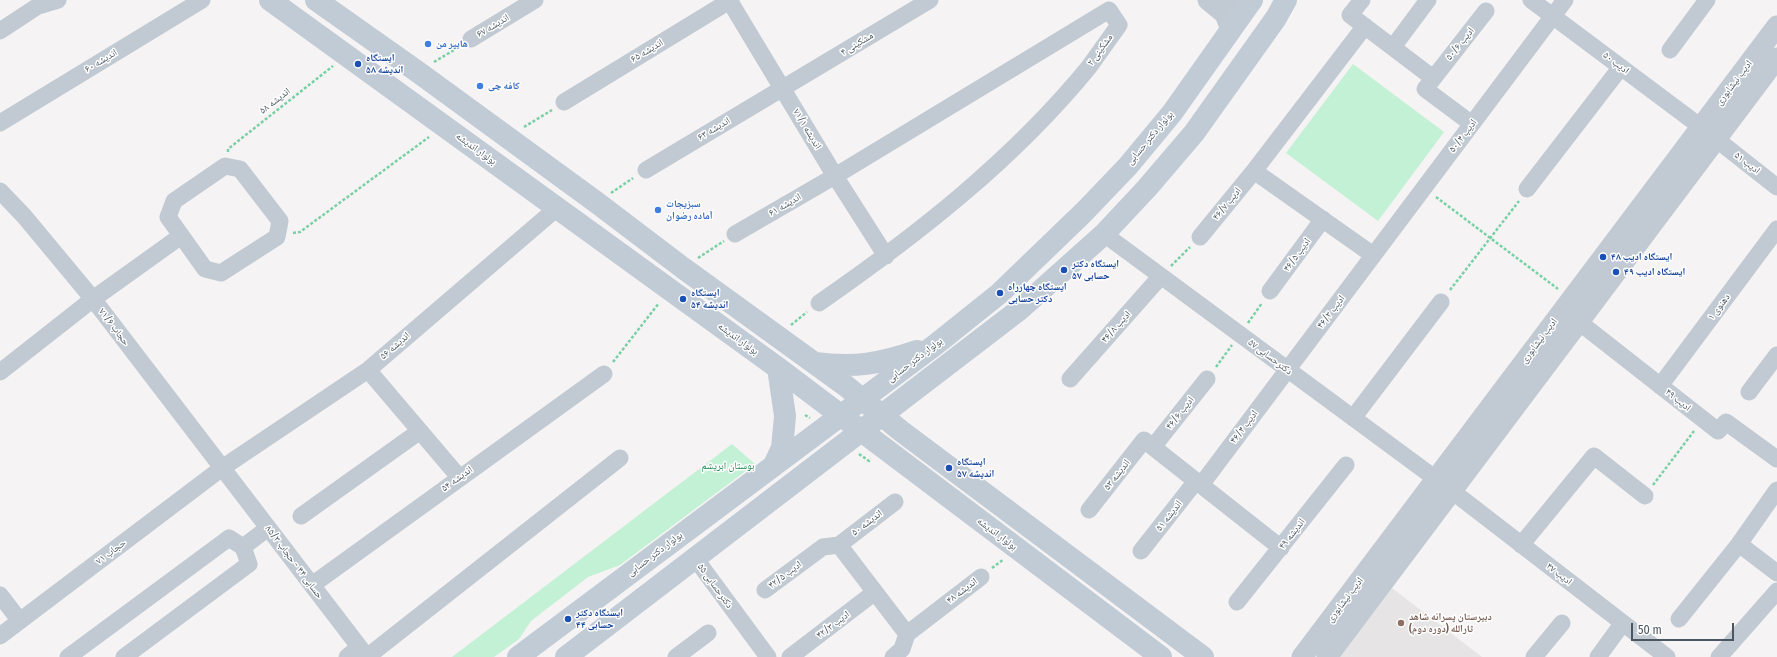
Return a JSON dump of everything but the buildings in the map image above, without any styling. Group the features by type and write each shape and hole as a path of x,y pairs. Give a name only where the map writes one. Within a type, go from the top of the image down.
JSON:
{"main road":[{"name":"بولوار اندیشه","path":"270,0 778,368 924,480 1161,657"},
{"path":"316,0 418,72 596,202 683,268 815,363 943,463 1203,657"},
{"name":"بولوار دکتر حسابی","path":"518,657 841,416 935,345 1000,293 1084,212 1118,176 1172,113 1231,29 1245,0"},
{"path":"566,657 1019,310 1104,234 1147,188 1194,133 1276,18 1286,0"},
{"path":"815,363 836,366 864,366 890,360 935,345"},
{"path":"774,465 782,448 785,416 778,368"}],"street":[{"path":"0,31 38,6 58,0"},
{"name":"اندیشه ۶۰","path":"0,123 190,5 202,0"},
{"name":"اندیشه ۶۷","path":"471,39 536,0"},
{"name":"اندیشه ۷۱/۱","path":"730,0 835,176 886,256"},
{"name":"اندیشه ۶۵","path":"564,102 730,0"},
{"name":"مشکینی ۴","path":"783,89 930,0"},
{"path":"1208,0 1224,14 1231,29"},
{"path":"1362,0 1350,15 1433,78 1425,89 1472,124"},
{"path":"1393,47 1428,0"},
{"name":"ادیب ۵۰","path":"1531,0 1709,133"},
{"name":"ادیب ۵۰/۴","path":"1374,255 1566,0"},
{"path":"1670,50 1704,1"},
{"name":"مشکینی ۲","path":"835,176 1110,10 1119,25 1089,66 1040,122 978,181 886,256"},
{"name":"ادیب ۵۰/۶","path":"1433,78 1486,11"},
{"name":"ادیب ۴۶/۷","path":"1200,236 1254,171 1365,26"},
{"name":"ادیب نیشابوری","path":"1302,657 1578,322 1637,228 1709,133 1777,26"},
{"name":"ادیب نیشابوری","path":"1709,133 1777,58"},
{"path":"1527,189 1621,66"},
{"name":"اندیشه ۶۳","path":"646,170 783,89"},
{"name":"ادیب ۵۱","path":"1709,133 1777,187"},
{"path":"225,166 240,169 280,221 277,237 221,273 205,269 168,217 174,201 225,166"},
{"path":"1254,171 1374,255"},
{"name":"اندیشه ۶۱","path":"735,234 835,176"},
{"name":"حجاب ۷۱/۶","path":"0,191 24,216 93,299 222,468"},
{"name":"اندیشه ۵۶","path":"222,468 368,370 557,208"},
{"name":"ادیب ۴۶/۵","path":"1270,291 1323,219"},
{"name":"ادیب نیشابوری","path":"1327,657 1571,299 1637,228"},
{"name":"دهنوی ۱","path":"1660,386 1777,229"},
{"name":"دکترحسابی ۵۷","path":"1104,234 1444,485"},
{"path":"0,372 93,299 181,236"},
{"name":"ادیب ۴۶/۳","path":"1288,370 1374,255"},
{"path":"819,303 886,256"},
{"name":"ادیب ۴۶/۸","path":"1070,379 1161,276"},
{"path":"1353,418 1441,302"},
{"name":"ادیب ۴۹","path":"1578,322 1718,431 1726,422 1777,459"},
{"path":"1749,392 1777,354"},
{"path":"368,370 459,477"},
{"name":"ادیب ۴۶/۴","path":"1199,483 1288,370"},
{"name":"اندیشه ۵۴","path":"312,586 459,477 604,374"},
{"name":"ادیب ۴۶/۶","path":"1149,444 1208,379"},
{"path":"301,516 420,431"},
{"path":"1149,444 1281,548"},
{"name":"اندیشه ۵۳","path":"1089,510 1149,444"},
{"path":"1521,545 1594,456 1645,496"},
{"path":"360,654 620,458"},
{"name":"اندیشه ۴۹","path":"1237,602 1346,465"},
{"name":"حسابی ۴۴ - حجاب ۸۵/۳","path":"222,468 312,586 360,654"},
{"name":"حجاب ۷۱","path":"0,636 222,468"},
{"name":"اندیشه ۵۱","path":"1141,551 1199,483"},
{"name":"ادیب ۴۷","path":"1444,485 1622,624 1667,657"},
{"path":"1679,619 1739,544 1777,490"},
{"name":"اندیشه ۵۰","path":"839,545 895,502"},
{"path":"243,546 268,528"},
{"path":"68,657 229,538 243,546 249,564 124,657"},
{"path":"1739,544 1777,573"},
{"path":"839,545 907,634 902,649 893,657"},
{"name":"ادیب ۴۲/۵","path":"765,590 823,547 839,545"},
{"name":"دکترحسابی ۵۵","path":"695,558 768,657"},
{"name":"اندیشه ۴۸","path":"907,634 981,577"},
{"path":"1719,657 1777,591"},
{"name":"ادیب ۴۲/۳","path":"790,657 876,592"},
{"path":"0,595 20,621"},
{"path":"1534,657 1562,623"},
{"path":"1598,657 1622,624"},
{"path":"676,657 708,633"}],"path":[{"path":"418,72 471,39"},
{"name":"اندیشه ۵۸","path":"225,166 228,149 346,55"},
{"path":"507,138 564,102"},
{"path":"277,237 300,232 444,126"},
{"path":"596,202 646,170"},
{"path":"1424,188 1571,299"},
{"path":"1441,302 1527,189"},
{"path":"683,268 735,234"},
{"path":"1161,276 1200,236"},
{"path":"604,374 670,289"},
{"path":"776,336 819,303"},
{"path":"1645,496 1703,420"},
{"name":"اندیشه ۴۸","path":"981,577 1017,549"}],"shaded area":[{"name":"دبیرستان پسرانه شاهد ثارالله (دوره دوم)","path":"1392,588 1482,657 1339,657"}],"green space":[{"path":"1353,64 1444,132 1378,221 1286,153"},
{"name":"بوستان ابریشم","path":"732,444 755,464 620,565 588,577 531,621 519,639 494,657 452,657"}],"place":[{"name":"هایپر من","path":"428,44"},
{"name":"ایستگاه اندیشه ۵۸","path":"358,64"},
{"name":"کافه چی","path":"480,86"},
{"name":"سبزیجات آماده رضوان","path":"658,210"},
{"name":"ایستگاه ادیب ۴۸","path":"1603,257"},
{"name":"ایستگاه دکتر حسابی ۵۷","path":"1064,270"},
{"name":"ایستگاه ادیب ۴۹","path":"1616,272"},
{"name":"ایستگاه چهارراه دکتر حسابی","path":"1000,293"},
{"name":"ایستگاه اندیشه ۵۴","path":"683,299"},
{"name":"ایستگاه اندیشه ۵۷","path":"949,468"},
{"name":"ایستگاه دکتر حسابی ۴۴","path":"568,619"},
{"name":"دبیرستان پسرانه شاهد ثارالله (دوره دوم)","path":"1401,623"}]}
